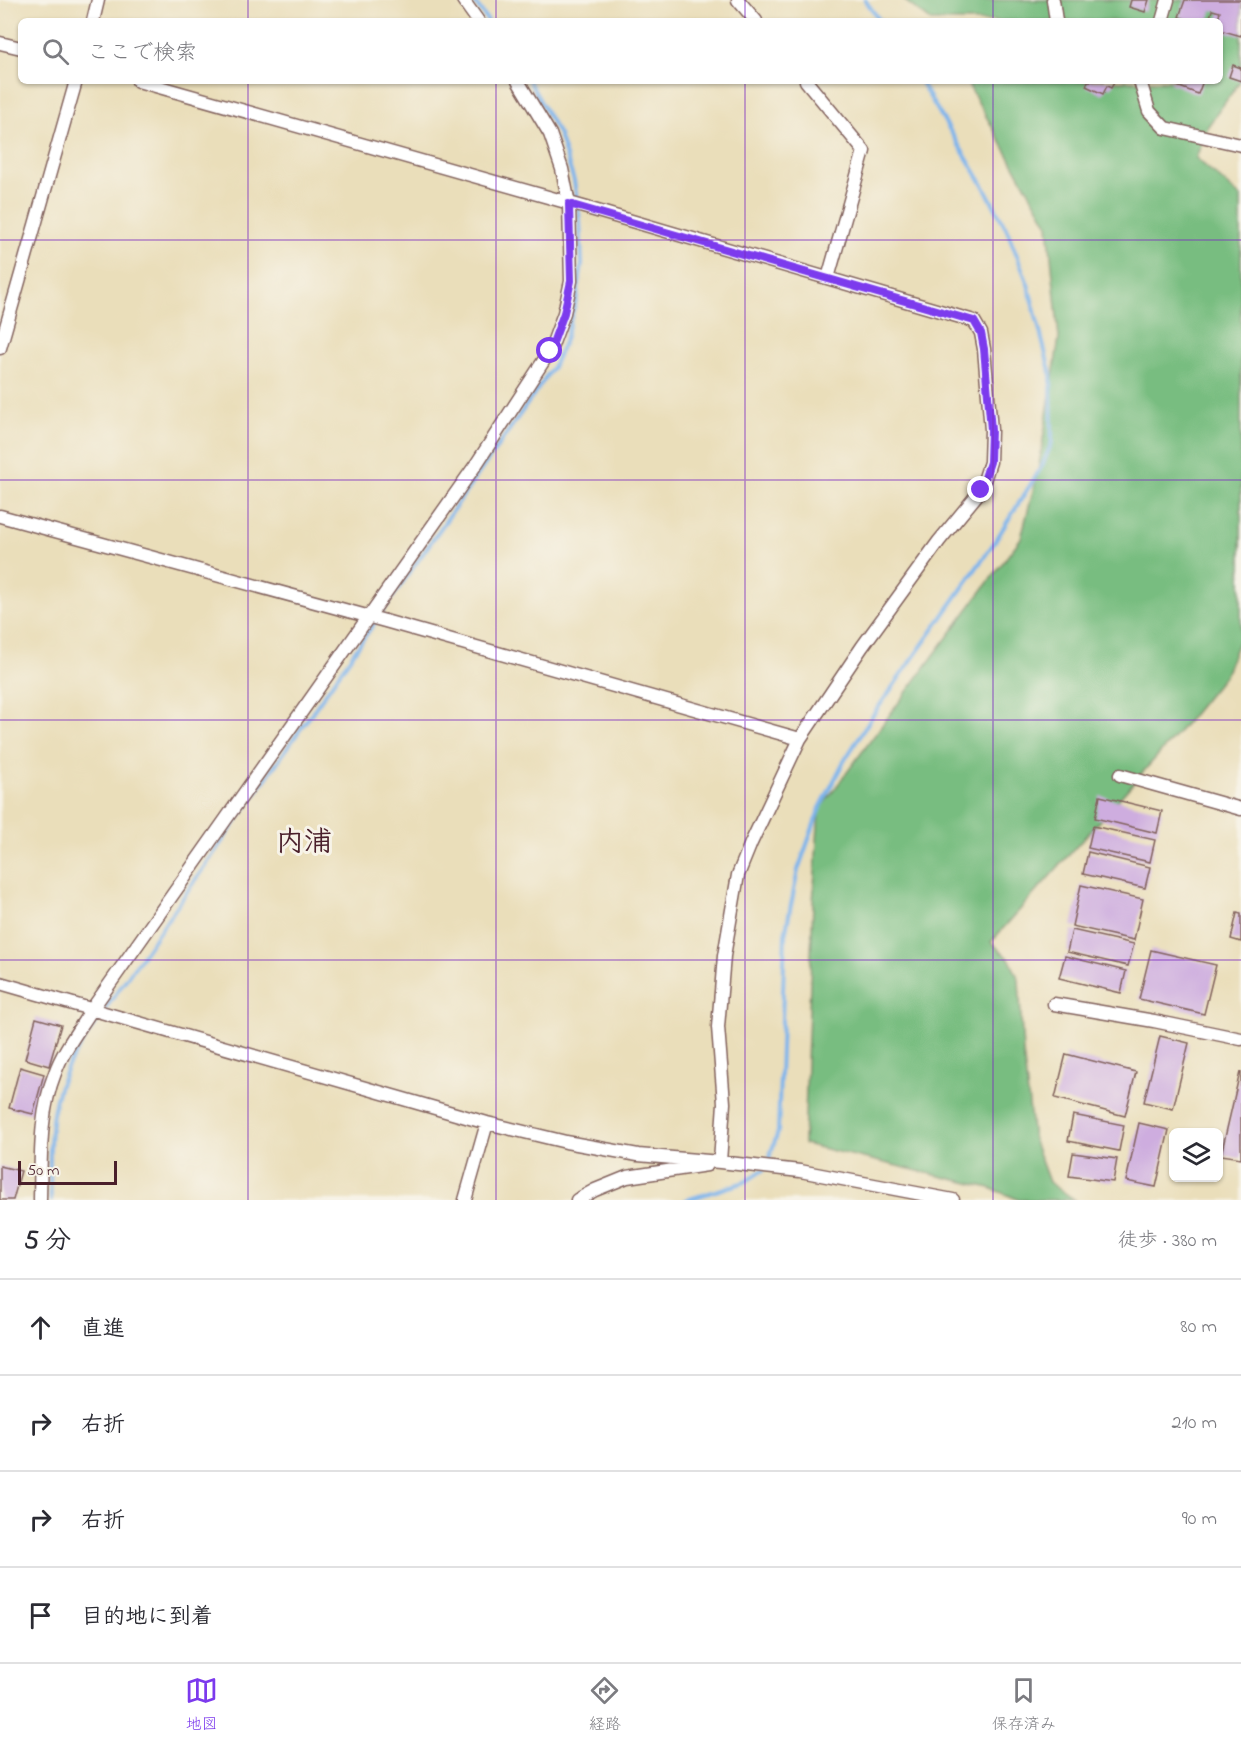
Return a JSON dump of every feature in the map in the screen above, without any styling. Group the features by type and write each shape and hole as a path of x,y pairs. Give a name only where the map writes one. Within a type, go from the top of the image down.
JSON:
{"street":[{"path":"94,18 98,0"},
{"path":"463,0 476,18"},
{"path":"738,0 753,18"},
{"path":"1053,0 1056,18"},
{"path":"1163,18 1168,0"},
{"path":"0,43 18,47"},
{"path":"0,348 75,84"},
{"path":"149,84 587,208 974,321 981,333 991,430 990,462 981,490 932,550 862,647 800,739 738,875 724,956 718,1027 724,1103 720,1162"},
{"path":"40,1200 40,1164 45,1104 55,1072 69,1045 477,463 550,351 564,313 571,281 569,204 562,169 550,134 520,84"},
{"path":"808,84 864,151 828,278"},
{"path":"1141,84 1149,111 1165,128 1241,146"},
{"path":"0,516 385,621 800,739"},
{"path":"1120,775 1241,808"},
{"path":"0,983 487,1123 566,1142 638,1155 801,1171 953,1200"},
{"path":"1054,1004 1241,1039"},
{"path":"465,1200 487,1123"},
{"path":"577,1200 595,1190 627,1178 720,1162"}],"green space":[{"path":"904,0 1241,0 1241,80 1208,126 1196,158 1241,197 1241,635 1225,675 1177,734 991,942 1010,960 1019,980 1023,1052 1033,1139 1049,1182 1075,1200 1020,1200 990,1188 804,1144 813,903 819,810 1021,538 1038,471 1059,338 1048,225 968,84 1223,84 1223,18 927,18"}],"building":[{"path":"1131,0 1149,0 1145,12 1129,7"},
{"path":"1185,0 1241,0 1241,36 1223,31 1223,18 1218,18 1220,12 1212,10 1210,18 1179,17"},
{"path":"1233,65 1241,68 1241,81 1229,77"},
{"path":"1087,84 1113,84 1111,88 1107,86 1103,94 1086,86"},
{"path":"1172,84 1202,84 1198,94"},
{"path":"1100,796 1162,811 1157,833 1095,818"},
{"path":"1093,826 1155,840 1150,862 1088,848"},
{"path":"1088,852 1150,867 1145,888 1083,874"},
{"path":"1081,885 1143,899 1134,940 1072,926"},
{"path":"1237,913 1241,914 1241,942 1231,939"},
{"path":"1072,930 1134,944 1128,966 1067,952"},
{"path":"1151,950 1216,965 1204,1014 1139,999"},
{"path":"1065,956 1126,971 1121,993 1059,978"},
{"path":"36,1018 61,1025 49,1066 25,1059"},
{"path":"1160,1036 1189,1043 1173,1109 1144,1102"},
{"path":"1066,1054 1136,1072 1125,1116 1055,1098"},
{"path":"20,1067 44,1074 33,1114 9,1108"},
{"path":"1241,1072 1241,1158 1223,1155 1223,1146"},
{"path":"1073,1115 1124,1125 1119,1151 1068,1141"},
{"path":"1139,1123 1169,1130 1156,1187 1126,1181"},
{"path":"1073,1153 1117,1159 1113,1182 1069,1176"},
{"path":"0,1166 21,1171 13,1200 0,1200"}],"waterway":[{"path":"473,0 486,18"},
{"path":"865,0 878,18"},
{"path":"51,1200 52,1117 60,1085 73,1058 553,367 565,340 577,297 582,264 580,220 574,181 559,135 531,84"},
{"path":"767,1164 778,1132 785,935 798,870 819,810 843,763 873,715 994,543 1042,466 1052,442 1051,375 1028,284 1007,230 986,190 922,84"},
{"path":"686,1200 745,1182 763,1170"}],"district":[{"name":"内浦","path":"304,840"}],"route":[{"path":"550,351 564,313 571,281 569,204 974,321 981,333 984,349 991,430 990,462 981,490"}]}
